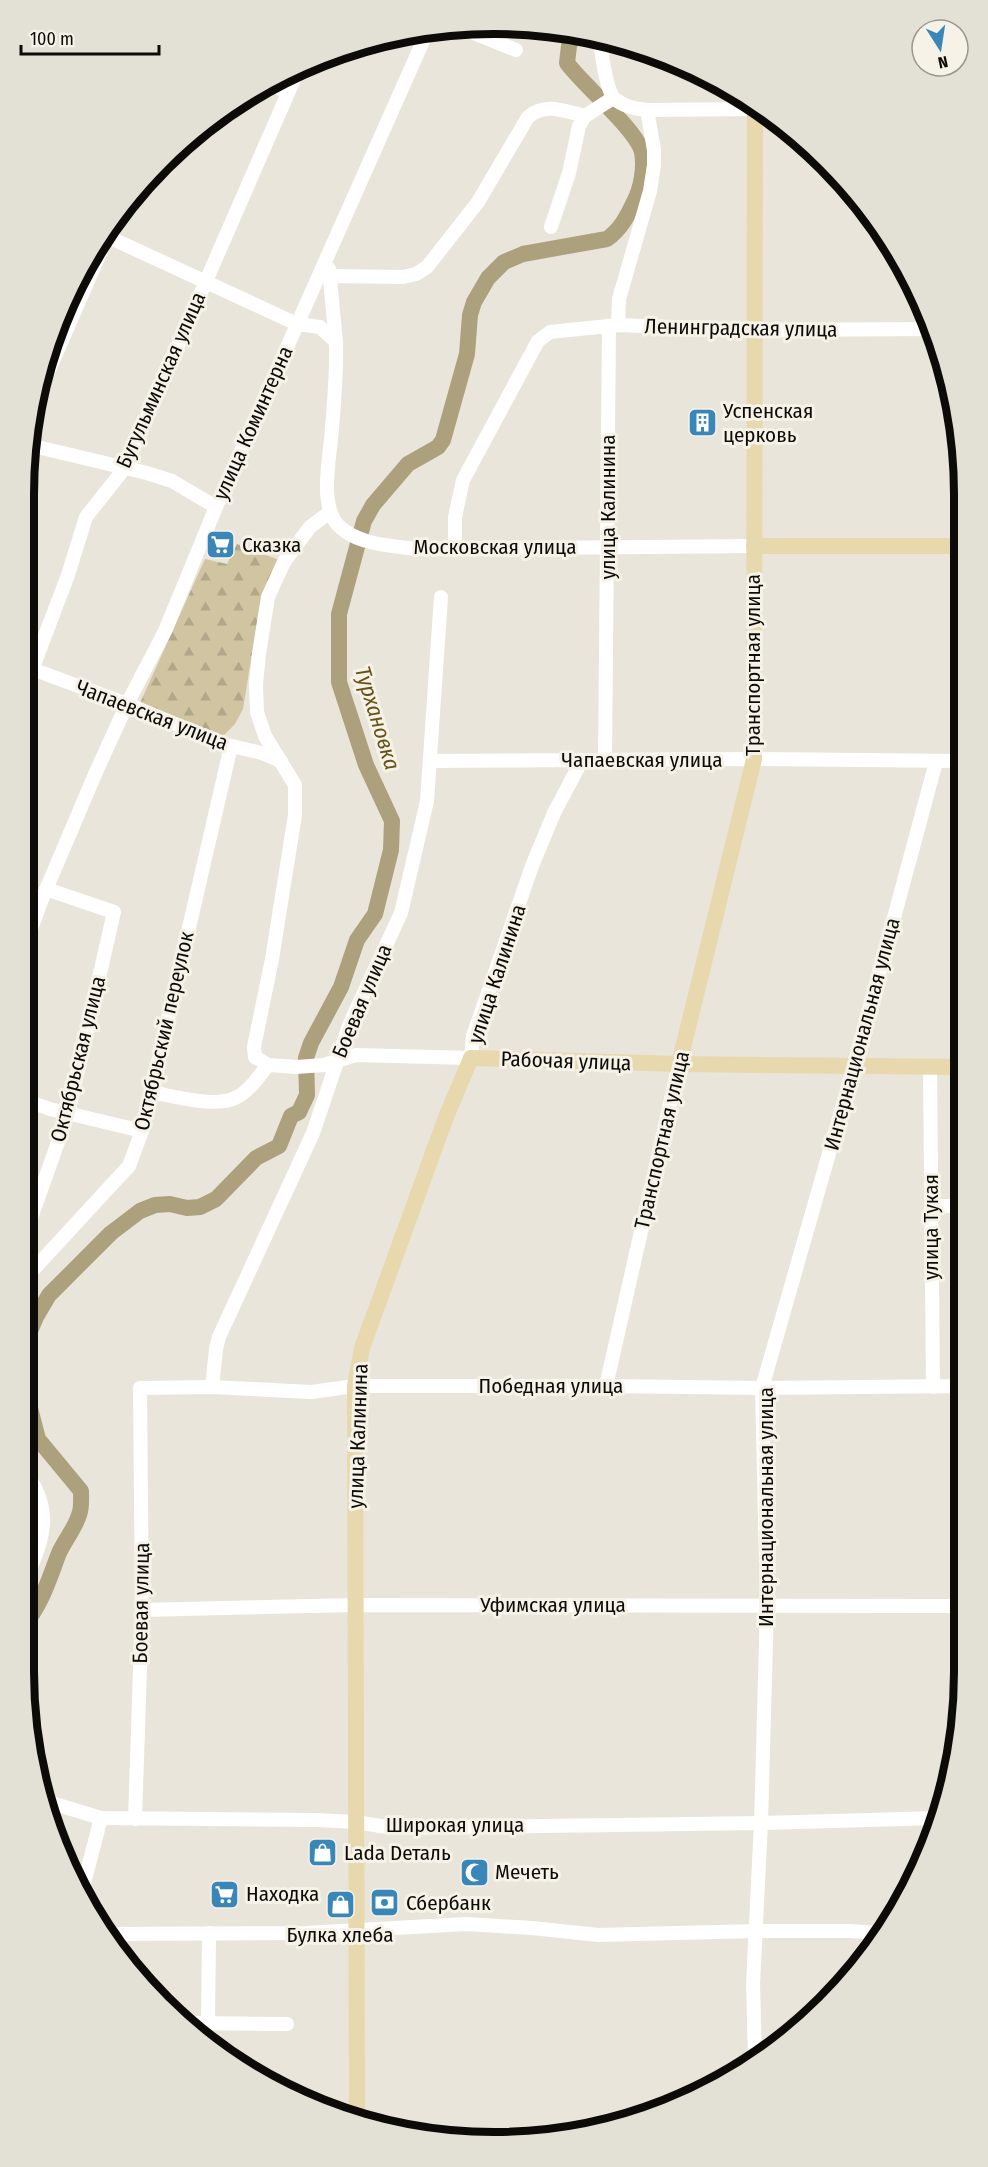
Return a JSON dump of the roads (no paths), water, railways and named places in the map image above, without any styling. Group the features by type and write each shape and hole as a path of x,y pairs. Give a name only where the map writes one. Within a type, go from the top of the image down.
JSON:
{"main road":[{"name":"Транспортная улица","path":"679,1064 754,759 753,330 756,117"},
{"name":"Московская улица","path":"754,546 954,546"},
{"name":"Рабочая улица","path":"471,1058 679,1064 954,1067"},
{"name":"улица Калинина","path":"357,2111 355,1386 362,1348 446,1117 471,1058"}],"street":[{"path":"478,35 516,50"},
{"name":"улица Коминтерна","path":"34,922 127,704 165,631 216,507 424,40"},
{"path":"601,47 613,98 632,108 647,110 743,108"},
{"name":"Бугульминская улица","path":"34,656 68,575 86,517 124,469 293,81"},
{"path":"278,88 288,93"},
{"path":"552,227 569,173 579,126 585,116 613,98"},
{"path":"330,276 403,277 416,274 427,267 478,202 528,117 537,109 548,107 585,116"},
{"name":"улица Калинина","path":"605,760 607,547 614,326 619,299 650,191 654,165 654,150 647,110"},
{"path":"112,239 297,324 320,327 336,342"},
{"path":"151,1092 202,1101 236,1098 249,1088 268,1065 255,1057 254,1047 272,959 295,815 295,785 265,736 257,712 256,684 268,597 284,562 310,527 330,512 328,471 337,371 328,255"},
{"path":"65,330 74,308"},
{"name":"Ленинградская улица","path":"455,550 456,517 463,480 538,341 550,332 614,326 753,330 923,329"},
{"path":"37,447 147,473 172,482 216,507"},
{"name":"Московская улица","path":"330,512 335,522 355,536 376,543 416,549 754,546"},
{"name":"Боевая улица","path":"212,1387 219,1337 313,1133 350,1023 401,913 427,801 441,597"},
{"name":"Чапаевская улица","path":"34,670 231,746 262,753 280,761"},
{"name":"Октябрьский переулок","path":"34,1269 129,1166 142,1131 231,746"},
{"name":"Чапаевская улица","path":"431,761 754,759 954,761"},
{"name":"улица Калинина","path":"471,1058 473,1036 532,866 554,813 582,760"},
{"name":"Интернациональная улица","path":"755,2051 753,1984 761,1823 767,1606 762,1388 854,1066 936,762"},
{"path":"34,894 44,894"},
{"name":"Октябрьская улица","path":"34,1210 68,1114 114,912 44,894"},
{"name":"Рабочая улица","path":"268,1065 296,1067 324,1065 356,1055 471,1058"},
{"name":"Транспортная улица","path":"606,1386 679,1064"},
{"name":"улица Тукая","path":"930,1066 933,1387"},
{"path":"34,1103 68,1114 142,1131"},
{"path":"931,1206 954,1206"},
{"name":"Победная улица","path":"140,1388 212,1387 311,1392 355,1386 954,1386"},
{"name":"Боевая улица","path":"135,1819 142,1610 140,1388"},
{"path":"34,1485 44,1511 34,1560"},
{"name":"Уфимская улица","path":"142,1610 355,1605 954,1606"},
{"name":"Широкая улица","path":"54,1804 101,1818 356,1822 393,1828 930,1818"},
{"path":"85,1881 101,1818"},
{"path":"116,1934 356,1931 466,1924 598,1935 756,1931 873,1933"},
{"path":"208,2023 209,1933"},
{"path":"197,2023 286,2024"}],"waterway":[{"name":"Турхановка","path":"34,1322 49,1295 111,1233 140,1211 155,1205 200,1207 216,1199 256,1158 279,1146 291,1116 299,1112 307,1095 306,1058 311,1043 341,987 357,940 375,914 391,850 392,821 366,765 339,682 339,614 364,521 373,505 408,464 438,447 443,440 467,354 470,315 474,302 488,278 504,262 523,254 607,239 616,232 626,218 640,185 643,158 638,143 620,120 567,63 571,41"},
{"name":"Турхановка","path":"34,1424 38,1439 81,1491 81,1509 34,1610"}],"place":[{"name":"Успенская церковь","path":"702,423"},
{"name":"Сказка","path":"221,545"},
{"name":"Lada Dеталь","path":"323,1853"},
{"name":"Мечеть","path":"474,1872"},
{"name":"Находка","path":"225,1894"},
{"name":"Сбербанк","path":"385,1903"},
{"name":"Булка хлеба","path":"340,1904"}]}
